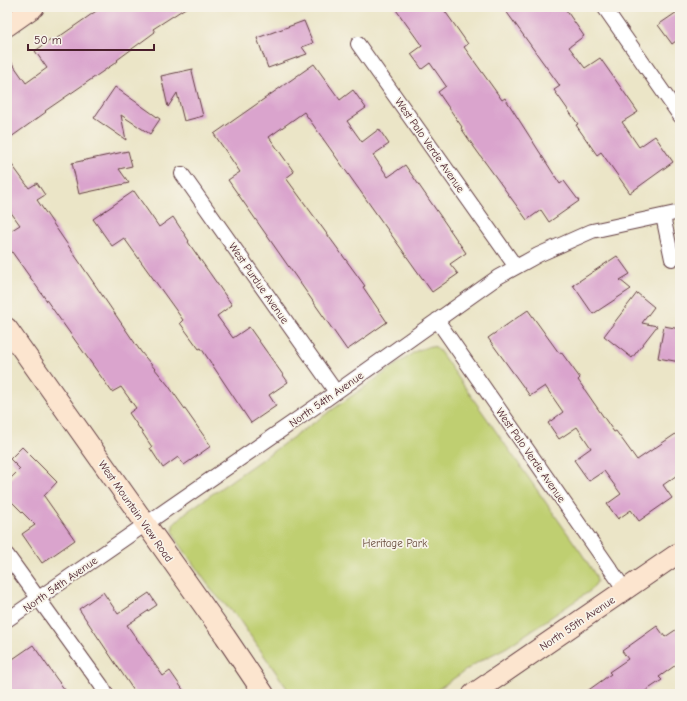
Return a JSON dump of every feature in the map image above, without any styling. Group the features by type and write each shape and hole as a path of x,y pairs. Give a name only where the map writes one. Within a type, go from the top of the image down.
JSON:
{"street":[{"path":"7,26 34,7"},
{"path":"604,7 680,116"},
{"name":"West Palo Verde Avenue","path":"358,44 516,267"},
{"name":"West Purdue Avenue","path":"182,174 336,392"},
{"name":"North 54th Avenue","path":"7,620 336,392 498,277 538,255 592,231 680,212"},
{"path":"663,216 672,259"},
{"name":"West Palo Verde Avenue","path":"437,320 625,590"},
{"name":"West Mountain View Road","path":"7,328 225,636 264,694"},
{"name":"North 55th Avenue","path":"473,694 680,552"},
{"path":"7,556 101,684 106,694"}],"green space":[{"name":"Heritage Park","path":"430,346 436,347 441,353 582,554 596,576 597,582 590,591 507,647 478,662 431,694 291,694 238,618 213,592 176,539 173,531 173,525 185,513 416,351"}],"building":[{"path":"102,7 187,7 153,29 155,32 117,60 118,61 45,111 46,112 7,140 7,56 26,83 47,68 35,51 52,39 53,41"},
{"path":"394,7 442,7 468,44 464,47 502,100 505,98 560,184 564,181 579,201 549,222 541,210 527,220 474,147 438,92 446,86 430,63 422,69 411,54 422,46"},
{"path":"503,7 564,7 584,36 569,47 585,68 600,58 638,112 622,122 639,147 655,136 673,162 630,193 601,152 597,155 576,125 578,124 554,90 560,86"},
{"path":"680,10 680,38 672,44 658,25"},
{"path":"304,21 313,43 302,47 307,54 268,68 257,38"},
{"path":"314,64 340,100 353,90 366,108 347,121 362,142 379,129 389,144 373,155 388,177 405,165 466,253 450,264 458,274 432,292 304,112 269,137 294,172 286,178 365,286 363,287 387,322 347,350 228,180 240,172 214,134"},
{"path":"193,69 192,71 203,116 184,121 177,93 168,107 161,76"},
{"path":"115,87 160,119 150,134 121,115 126,140 94,118"},
{"path":"128,151 132,166 119,169 129,183 79,194 72,163"},
{"path":"7,158 29,188 37,183 45,195 37,200 141,352 168,385 211,446 184,465 178,457 163,468 150,448 152,447 129,413 136,408 121,387 112,392 7,245 7,233 20,225 7,207"},
{"path":"134,191 159,227 173,217 189,241 188,242 232,305 217,316 233,338 249,327 288,382 269,395 276,406 251,423 201,348 199,349 180,323 183,320 124,238 112,246 93,219"},
{"path":"617,256 630,274 620,280 631,289 593,314 573,285"},
{"path":"637,293 654,307 642,323 657,326 632,358 604,336"},
{"path":"528,310 559,353 561,352 580,378 578,380 614,432 616,431 637,460 680,431 680,473 663,485 672,498 639,521 631,510 618,519 607,504 621,494 604,471 589,481 574,460 591,448 577,427 559,439 548,423 563,412 545,386 530,396 488,338"},
{"path":"664,326 680,329 680,362 658,358"},
{"path":"22,447 57,482 44,496 75,540 42,563 22,534 35,525 7,497 7,482 20,469 10,459"},
{"path":"103,592 118,614 149,593 157,605 127,625 163,676 170,671 186,694 136,694 79,609"},
{"path":"657,626 665,637 680,627 680,662 659,677 662,680 641,694 583,694 611,674 609,672 628,659 622,651"},
{"path":"33,645 68,694 14,694 7,684 7,663"}]}
